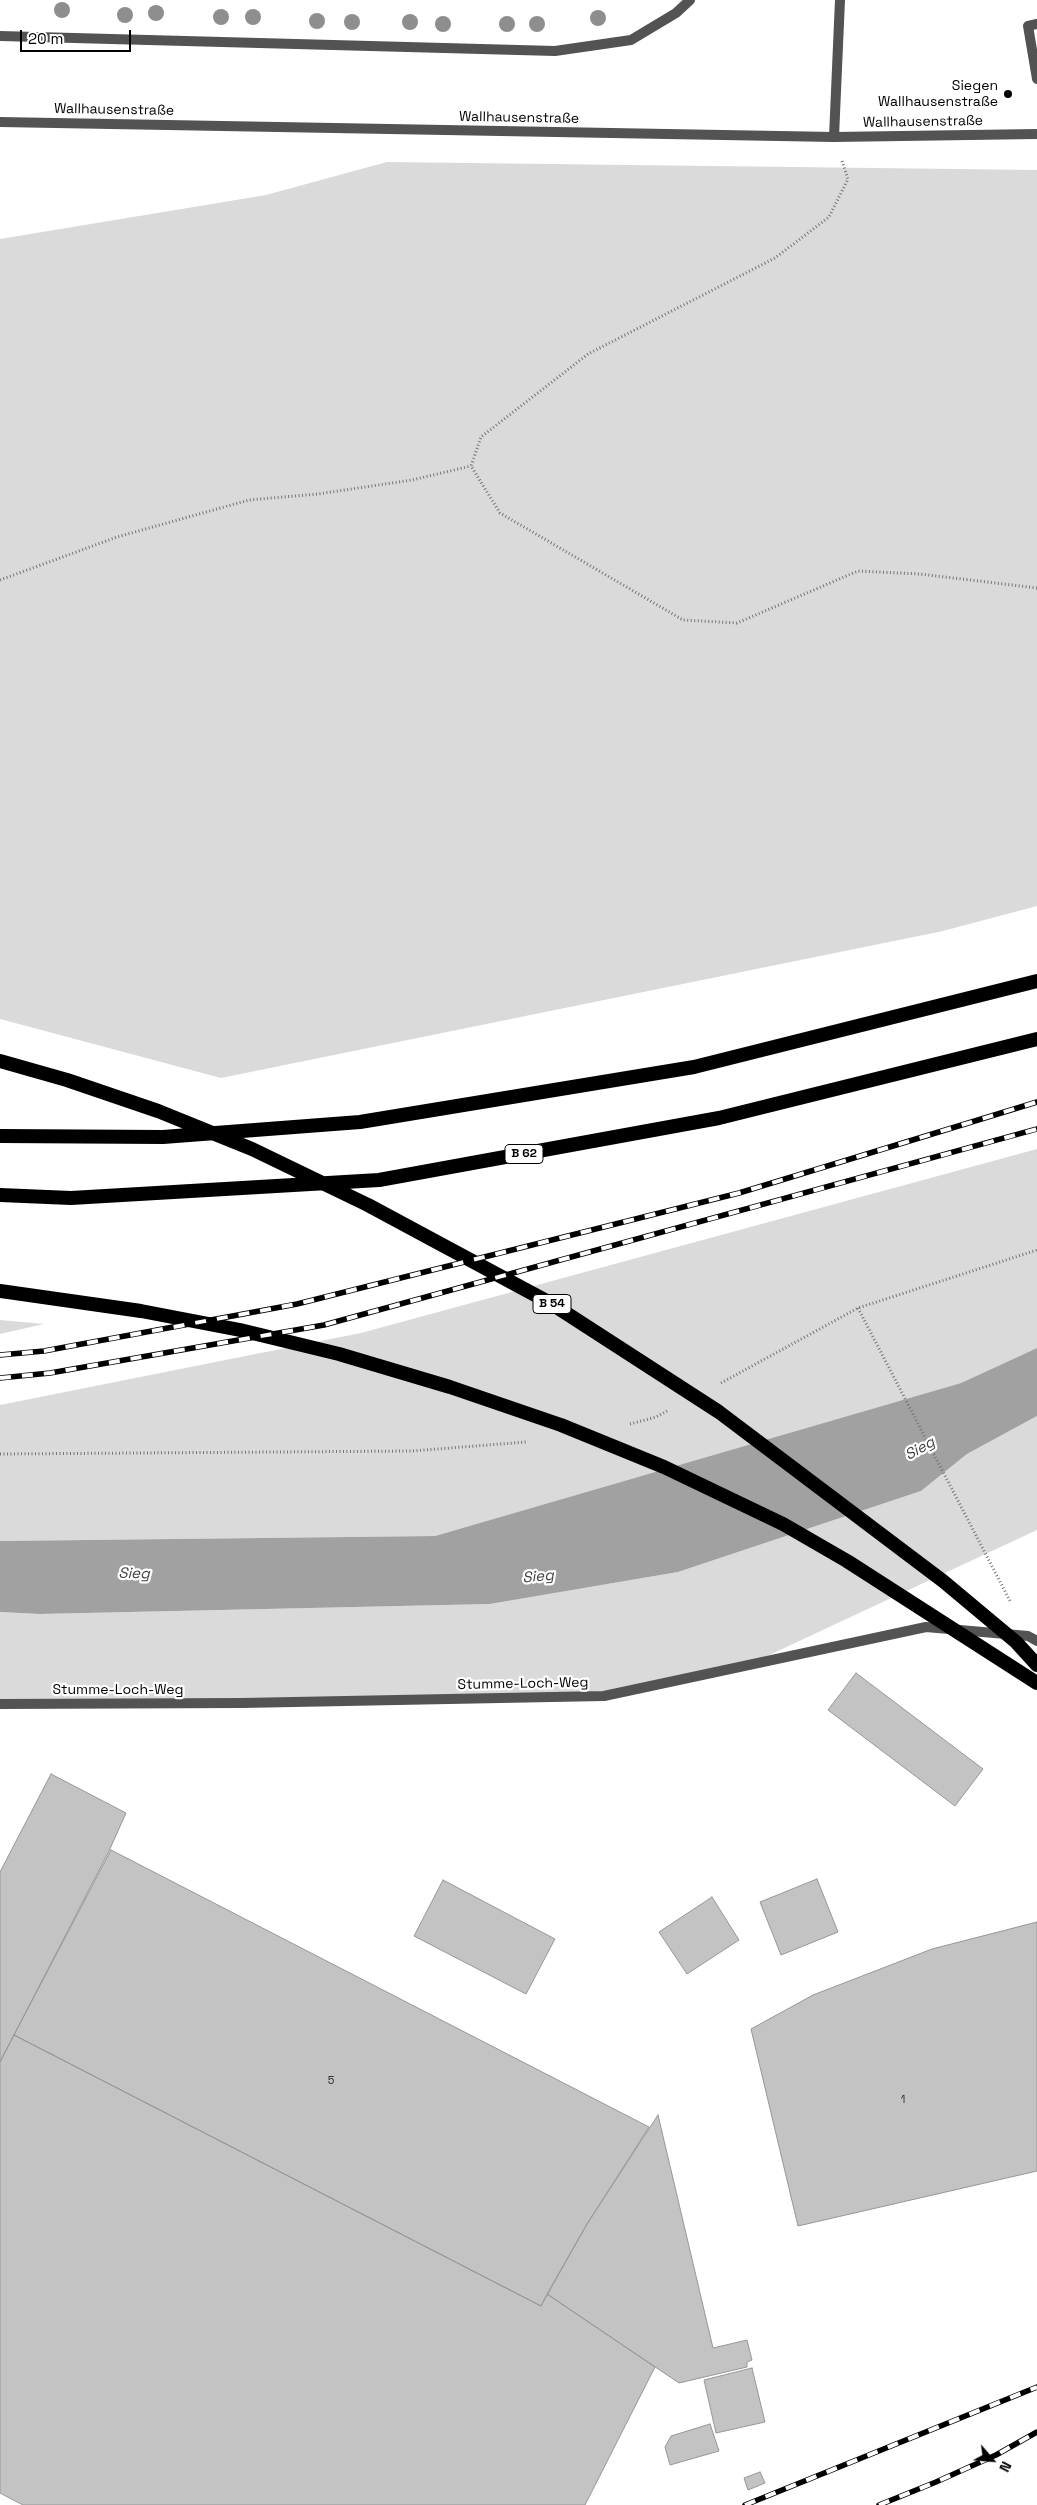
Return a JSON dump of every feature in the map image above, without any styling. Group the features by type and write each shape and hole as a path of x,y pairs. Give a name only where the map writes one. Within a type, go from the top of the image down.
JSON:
{"highway":[{"path":"0,1136 163,1137 360,1122 694,1067 1037,981"},
{"name":"B 62","path":"0,1195 71,1198 379,1180 719,1118 1037,1039"},
{"name":"B 54","path":"0,1061 67,1080 148,1108 252,1149 368,1204 552,1304 719,1412 943,1581 1016,1642 1037,1665"},
{"path":"0,1291 141,1311 285,1341 339,1354 450,1387 561,1425 664,1467 783,1524 847,1561 1037,1683"}],"street":[{"path":"0,36 555,51 631,40 676,13 690,0"},
{"path":"834,137 840,0"},
{"path":"1037,24 1028,26 1037,80"},
{"name":"Wallhausenstraße","path":"0,122 834,137 1037,134"},
{"name":"Stumme-Loch-Weg","path":"0,1704 233,1703 604,1696 926,1627 1028,1636 1037,1641"}],"path":[{"path":"471,466 481,437 588,354 775,258 829,217 848,179 834,137"},
{"path":"0,580 117,537 250,500 318,494 412,480 471,466"},
{"path":"471,466 500,513 683,620 737,623 858,571 920,574 1037,588"},
{"path":"717,1384 858,1308 1037,1250"},
{"path":"858,1308 992,1568"},
{"path":"628,1424 656,1417 673,1408"},
{"path":"0,1454 412,1451 536,1442"}],"shaded area":[{"path":"387,162 1037,170 1037,906 943,931 221,1078 0,1019 0,239 266,195"},
{"path":"1037,1149 1037,1348 961,1383 435,1536 0,1541 0,1405 361,1333"},
{"path":"0,1320 44,1324 0,1334"},
{"path":"1037,1416 1037,1530 750,1664 604,1696 0,1704 0,1612 40,1614 490,1604 678,1572 921,1491 967,1454"}],"water":[{"name":"Sieg","path":"1037,1348 1037,1416 967,1454 921,1491 678,1572 490,1604 40,1614 0,1612 0,1541 435,1536 961,1383"}],"building":[{"path":"856,1673 983,1769 955,1806 828,1710"},
{"path":"51,1774 126,1813 109,1851 0,2062 0,1872"},
{"path":"111,1850 649,2127 587,2224 541,2306 14,2035"},
{"path":"817,1879 838,1932 781,1955 760,1902"},
{"path":"443,1880 555,1939 526,1994 414,1936"},
{"path":"712,1897 739,1940 687,1974 659,1932"},
{"path":"1037,1922 1037,2171 798,2226 751,2029 813,1995 932,1949"},
{"path":"14,2035 541,2306 547,2294 655,2367 585,2505 23,2505 0,2493 0,2062"},
{"path":"658,2115 713,2348 747,2340 752,2360 747,2362 747,2367 679,2383 547,2294 587,2224"},
{"path":"752,2368 765,2422 716,2433 704,2380"},
{"path":"710,2424 719,2451 670,2465 665,2447 671,2436"},
{"path":"760,2472 765,2483 748,2490 744,2478"}],"railway":[{"path":"0,1355 44,1351 297,1304 739,1193 1037,1102"},
{"path":"0,1378 50,1373 324,1325 1037,1129"},
{"path":"745,2505 1037,2387"},
{"path":"879,2505 996,2455 1037,2432"}],"place":[{"name":"Siegen Wallhausenstraße","path":"1008,94"}]}
